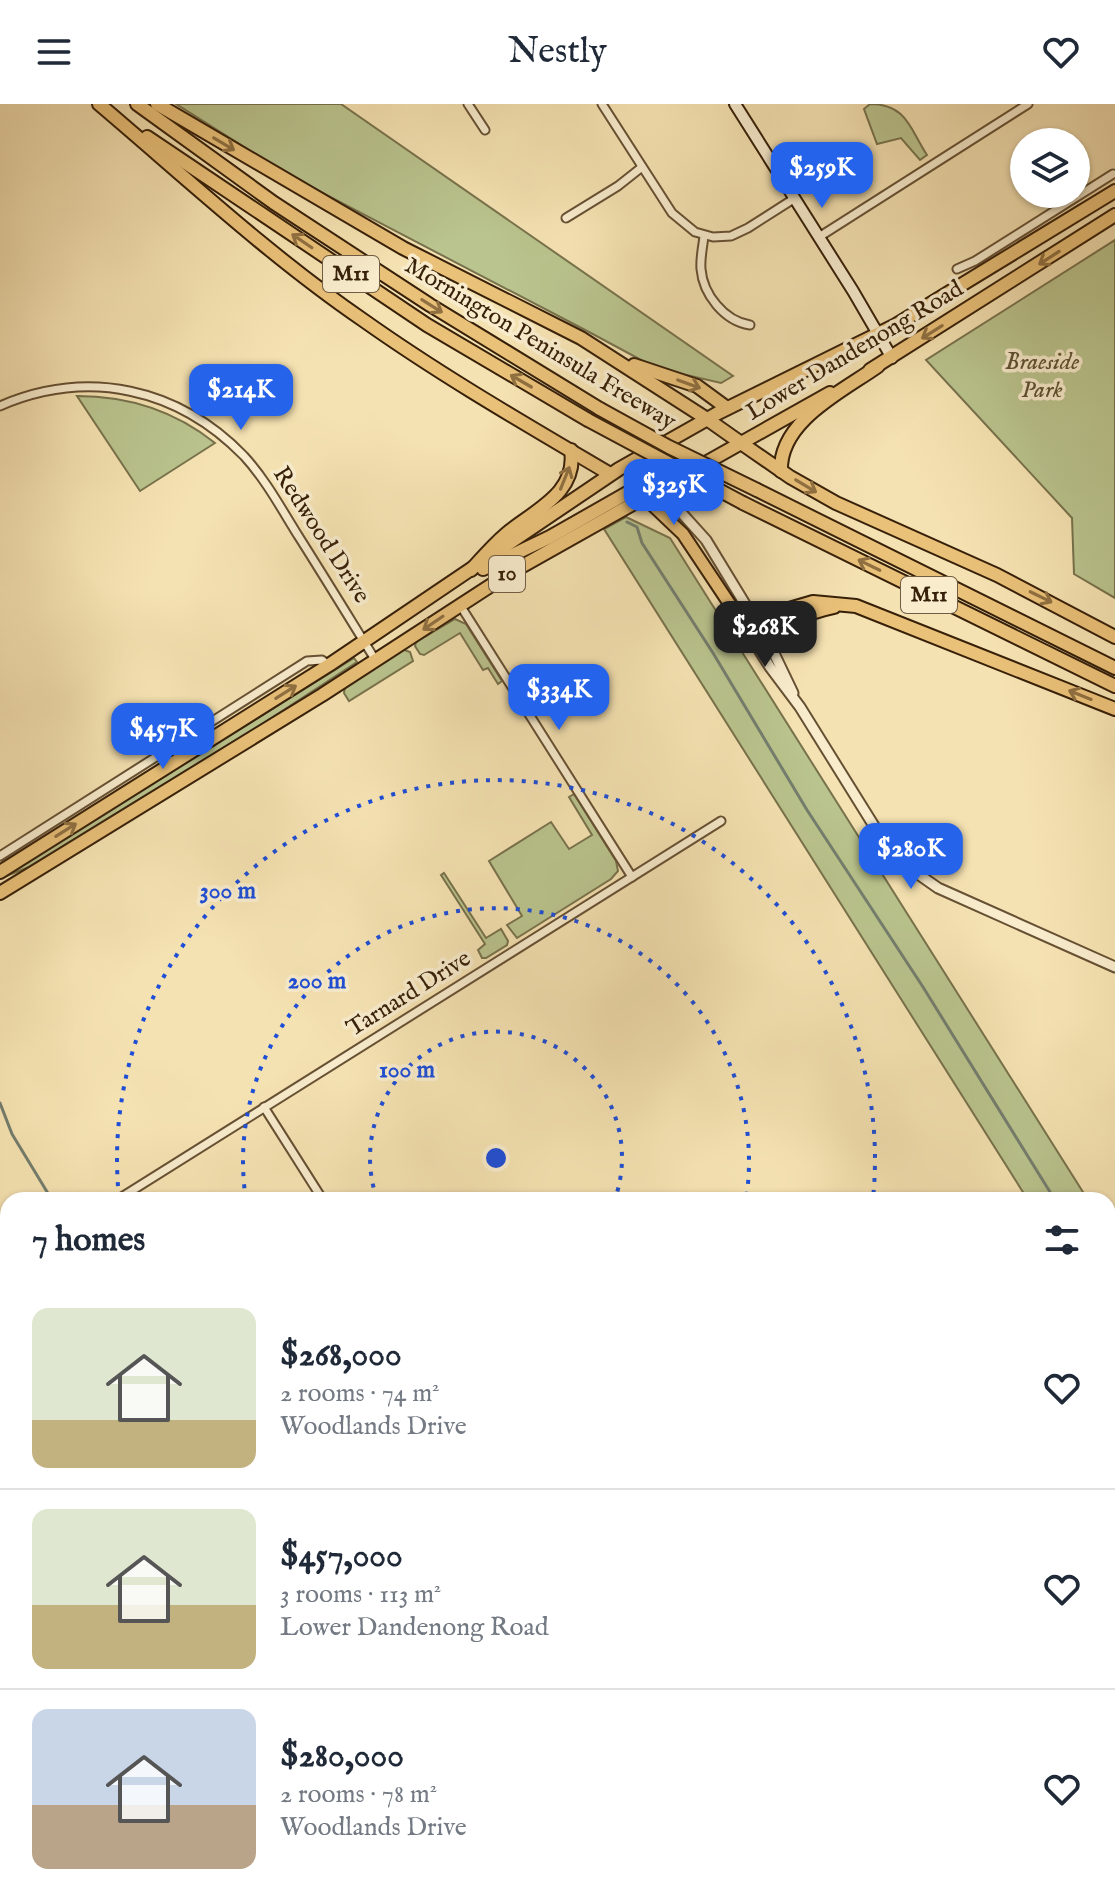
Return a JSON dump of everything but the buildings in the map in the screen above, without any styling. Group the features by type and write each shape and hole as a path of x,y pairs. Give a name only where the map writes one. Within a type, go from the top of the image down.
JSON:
{"highway":[{"name":"Mornington Peninsula Freeway","path":"100,104 427,325 588,420 743,503 1115,686"},
{"path":"100,104 262,241 353,313 639,493"},
{"name":"Mornington Peninsula Freeway","path":"137,104 274,203 417,297 600,409 669,447 1115,668"},
{"path":"157,104 403,248 595,347 659,375 697,386 727,408"},
{"name":"Lower Dandenong Road","path":"0,872 329,665 610,474 727,408 879,334 1115,191"},
{"name":"Lower Dandenong Road","path":"659,488 892,358 1115,215"},
{"path":"595,347 781,471 836,503 997,575 1115,637"},
{"path":"781,471 784,448 798,425 878,366"},
{"path":"471,570 507,534 555,497 569,473 571,450"},
{"path":"452,584 649,486 659,488"},
{"name":"10","path":"0,893 376,661 639,493"},
{"path":"755,619 813,602 871,610 1115,709"},
{"path":"770,645 778,634 798,619 820,610 849,605"}],"main road":[{"path":"735,104 892,358"},
{"path":"639,493 683,534 737,615 755,619"}],"street":[{"path":"468,104 485,130"},
{"path":"602,104 678,221 704,236 721,237 740,232 795,198"},
{"path":"819,237 1028,104"},
{"path":"566,218 618,186 642,167"},
{"name":"Lower Dandenong Road","path":"957,269 1113,174"},
{"name":"Lower Dandenong Road","path":"1097,184 1115,191"},
{"path":"704,236 701,268 709,293 723,312 737,322 750,325"},
{"name":"Lower Dandenong Road","path":"959,288 978,259"},
{"name":"Redwood Drive","path":"0,406 22,396 62,387 102,386 136,391 179,407 217,430 246,459 271,491 376,661"},
{"path":"659,488 703,536 770,645 800,707"},
{"path":"460,605 632,877"},
{"path":"737,615 800,707 884,842 901,862 938,888 1115,967"},
{"name":"Lower Dandenong Road","path":"0,856 307,661 322,660 329,665"},
{"name":"Tarnard Drive","path":"130,1192 721,821"},
{"path":"264,1107 318,1192"}],"green space":[{"path":"176,104 341,104 733,376 721,383 656,368 292,177"},
{"path":"870,104 892,108 900,113 927,155 920,160 901,138 877,144 864,109"},
{"name":"Braeside Park","path":"1115,240 1115,598 1074,574 1072,518 926,360"},
{"path":"77,396 133,402 184,422 215,443 140,491"},
{"path":"626,517 670,538 1083,1192 1023,1192 604,529"},
{"path":"455,619 466,624 502,681 498,684 488,668 483,670 460,633 424,655 420,654 416,642"},
{"path":"402,649 410,652 413,661 349,701 344,693 345,686"},
{"path":"354,658 357,662 227,747 42,862 1,878"},
{"path":"574,794 616,861 618,871 611,879 517,938 507,925 522,916 489,861 551,822 569,849 592,835 569,797"},
{"path":"444,873 486,938 501,929 507,945 482,958 478,950 485,944 441,875"}],"waterway":[{"path":"627,522 637,527 642,543 713,653 807,810 923,987 1050,1192"},
{"path":"0,1103 12,1134 47,1192"}]}
